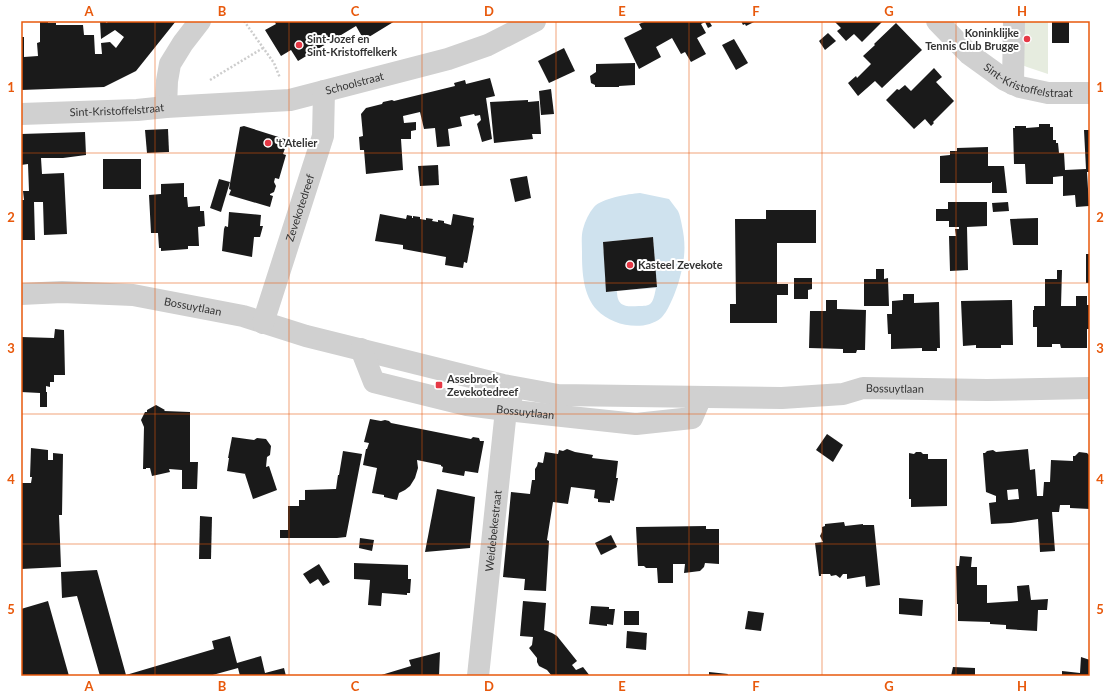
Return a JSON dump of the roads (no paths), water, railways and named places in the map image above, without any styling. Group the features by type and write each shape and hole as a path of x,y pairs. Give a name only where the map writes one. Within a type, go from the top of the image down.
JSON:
{"street":[{"name":"Sint-Kristoffelstraat","path":"21,114 137,110 166,107 167,81 170,64 183,43 200,21"},
{"name":"Schoolstraat","path":"166,107 290,100 448,59 488,45 535,21"},
{"name":"Sint-Kristoffelstraat","path":"937,21 969,54 1005,80 1013,84 1048,94 1090,93"},
{"path":"1013,84 1014,21"},
{"name":"Zevekotedreef","path":"262,323 323,136 324,91"},
{"name":"Bossuytlaan","path":"21,294 62,292 133,295 235,315 306,336 497,383 558,395 782,398 843,394 863,388 987,390 1090,388"},
{"name":"Bossuytlaan","path":"361,349 374,382 467,405 636,424 692,418 701,397"},
{"name":"Weidebekestraat","path":"478,676 506,410 516,387"}],"water":[{"path":"640,193 669,199 678,211 683,233 684,252 679,281 673,298 664,315 654,322 637,326 611,320 603,316 592,304 584,283 582,232 587,217 598,204 622,195","holes":["653,237 657,287 607,292 603,242","656,288 652,302 646,306 623,305 617,296 617,291"]}],"place":[{"name":"Koninklijke Tennis Club Brugge","path":"1027,39"},
{"name":"Sint-Jozef en Sint-Kristoffelkerk","path":"299,45"},
{"name":"'t Atelier","path":"268,143"},
{"name":"Kasteel Zevekote","path":"630,265"},
{"name":"Assebroek Zevekotedreef","path":"439,385"}]}
